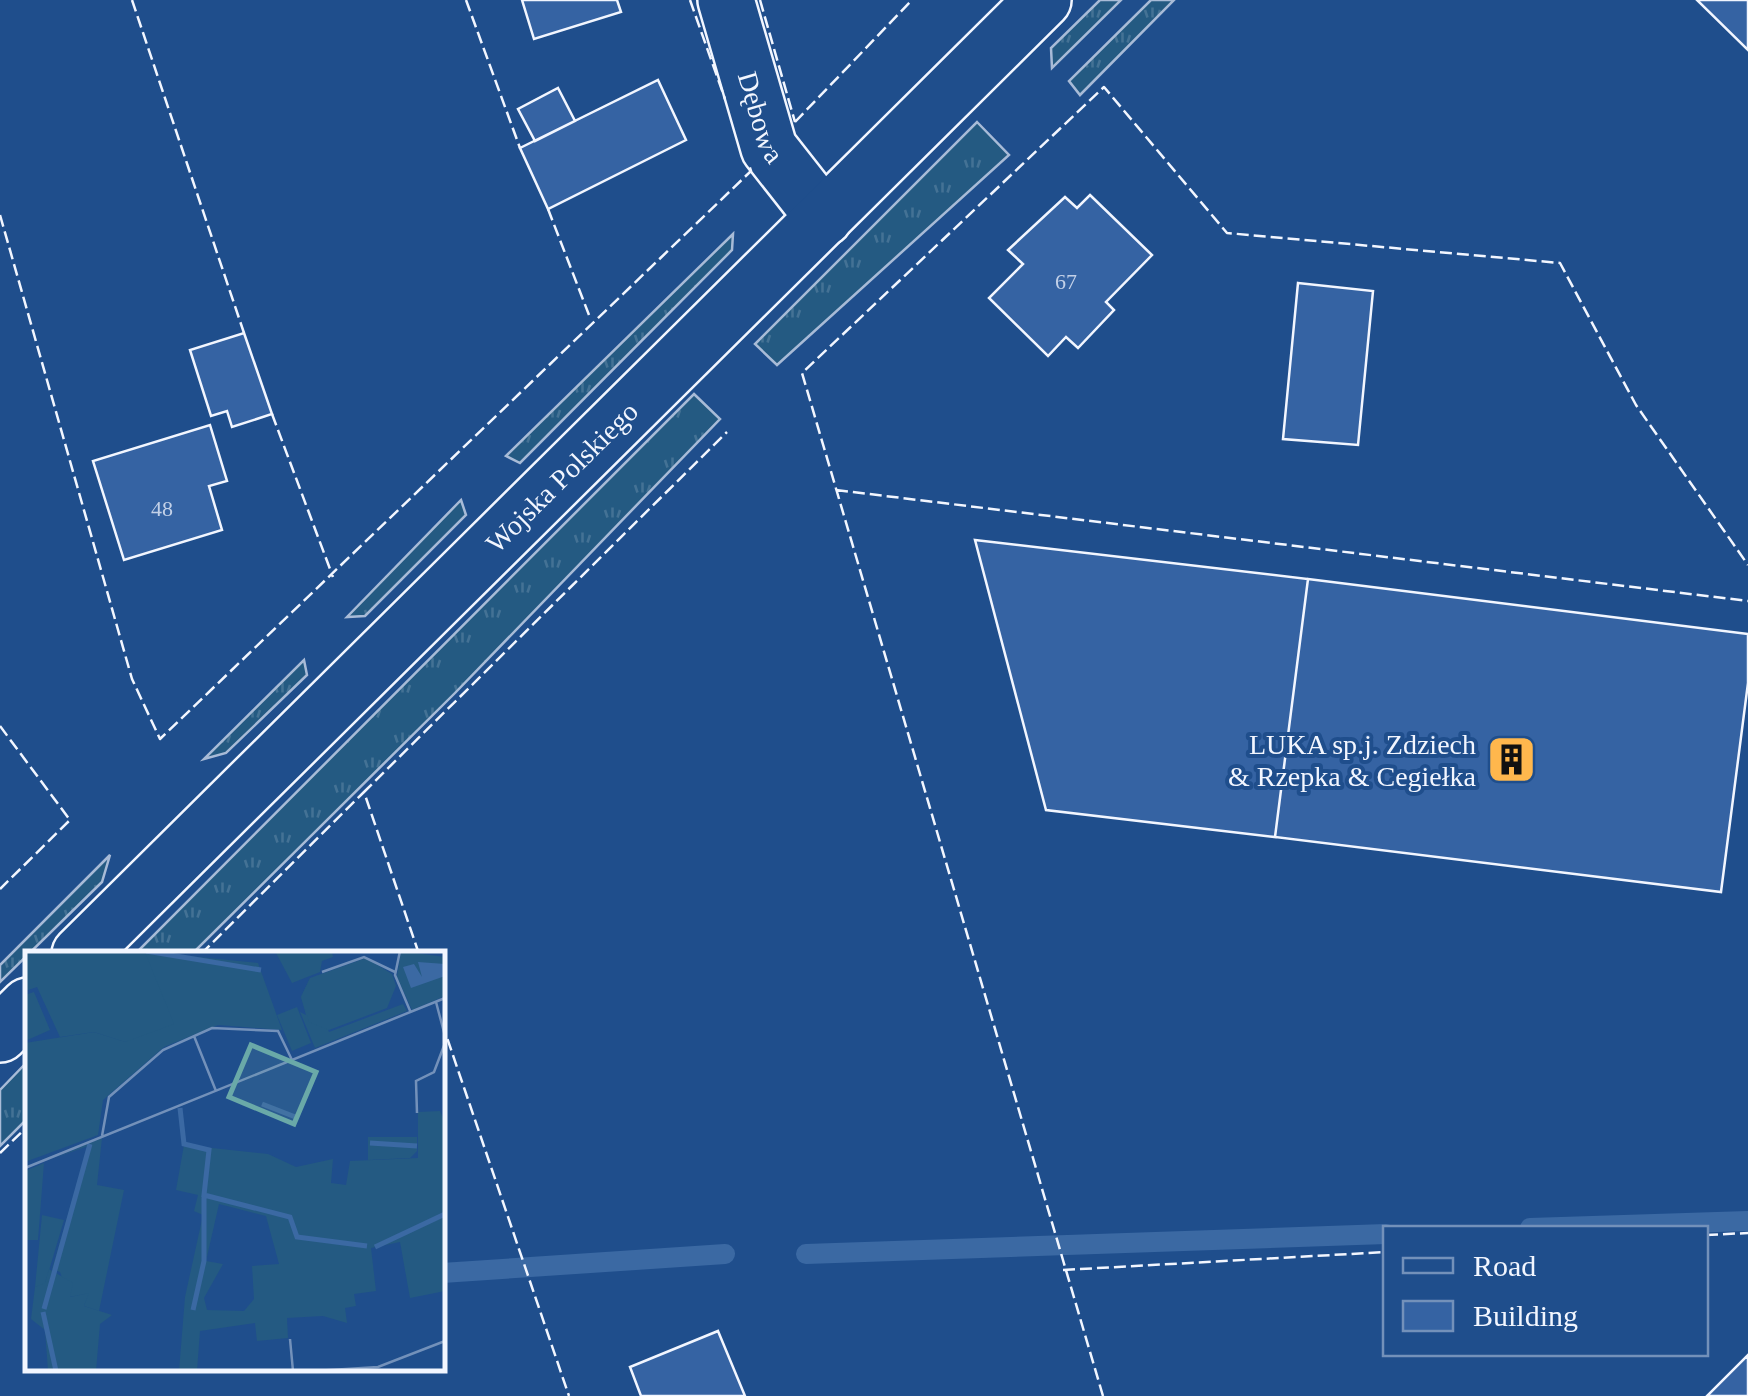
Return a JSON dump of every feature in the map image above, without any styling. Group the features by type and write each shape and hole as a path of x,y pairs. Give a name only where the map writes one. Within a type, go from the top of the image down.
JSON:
{"street":[{"name":"Dębowa","path":"726,0 769,148 824,218"},
{"name":"Wojska Polskiego","path":"83,951 1042,0"},
{"path":"0,1034 25,1009"}],"green space":[{"path":"1100,0 1121,0 1052,68 1051,48"},
{"path":"1151,0 1174,0 1080,95 1069,81"},
{"path":"977,122 1009,155 777,365 755,344"},
{"path":"733,234 732,250 520,463 506,456"},
{"path":"694,394 720,419 455,693 195,951 138,951"},
{"path":"461,500 466,515 365,616 347,617"},
{"path":"304,660 307,675 226,753 204,759"},
{"path":"110,855 102,882 32,951 25,951 25,957 0,982 0,965"},
{"path":"25,1064 25,1121 0,1146 0,1090"}],"building":[{"path":"522,0 617,0 621,12 534,39"},
{"path":"1697,0 1748,0 1748,50"},
{"path":"658,80 686,140 548,209 520,148"},
{"path":"558,88 575,121 535,141 518,109"},
{"path":"1090,195 1152,255 1106,302 1114,310 1078,348 1066,337 1048,356 989,298 1023,264 1008,250 1065,197 1077,208"},
{"path":"1298,283 1373,291 1358,445 1283,439"},
{"path":"244,333 272,414 232,427 227,411 211,416 190,350"},
{"path":"210,425 227,481 209,486 222,530 124,560 93,461"},
{"name":"LUKA sp.j. Zdziech & Rzepka & Cegiełka","path":"975,540 1308,579 1275,837 1046,810"},
{"name":"LUKA sp.j. Zdziech & Rzepka & Cegiełka","path":"1308,579 1748,634 1748,683 1721,892 1275,837"},
{"path":"718,1331 745,1396 641,1396 630,1367"},
{"path":"1748,1355 1748,1396 1707,1396"}],"waterway":[{"path":"1592,1226 1748,1221"},
{"path":"806,1254 1383,1234"},
{"path":"445,1273 725,1254"}],"fence":[{"path":"132,0 244,333"},
{"path":"466,0 520,148"},
{"path":"690,0 725,99"},
{"path":"760,0 795,122"},
{"path":"795,122 912,0"},
{"path":"1103,1396 802,373 1104,87 1227,233 1560,263 1636,405 1748,565"},
{"path":"0,215 132,679 160,739 751,171 749,165"},
{"path":"548,209 589,315"},
{"path":"272,414 333,577"},
{"path":"418,951 364,792 727,432"},
{"path":"836,490 1748,601"},
{"path":"0,726 70,820 0,889"},
{"path":"204,951 364,792"},
{"path":"445,1032 569,1396"},
{"path":"0,1153 25,1129"},
{"path":"1708,1235 1748,1233"},
{"path":"1063,1270 1383,1252"}],"place":[{"name":"LUKA sp.j. Zdziech & Rzepka & Cegiełka","path":"1511,760"}]}
